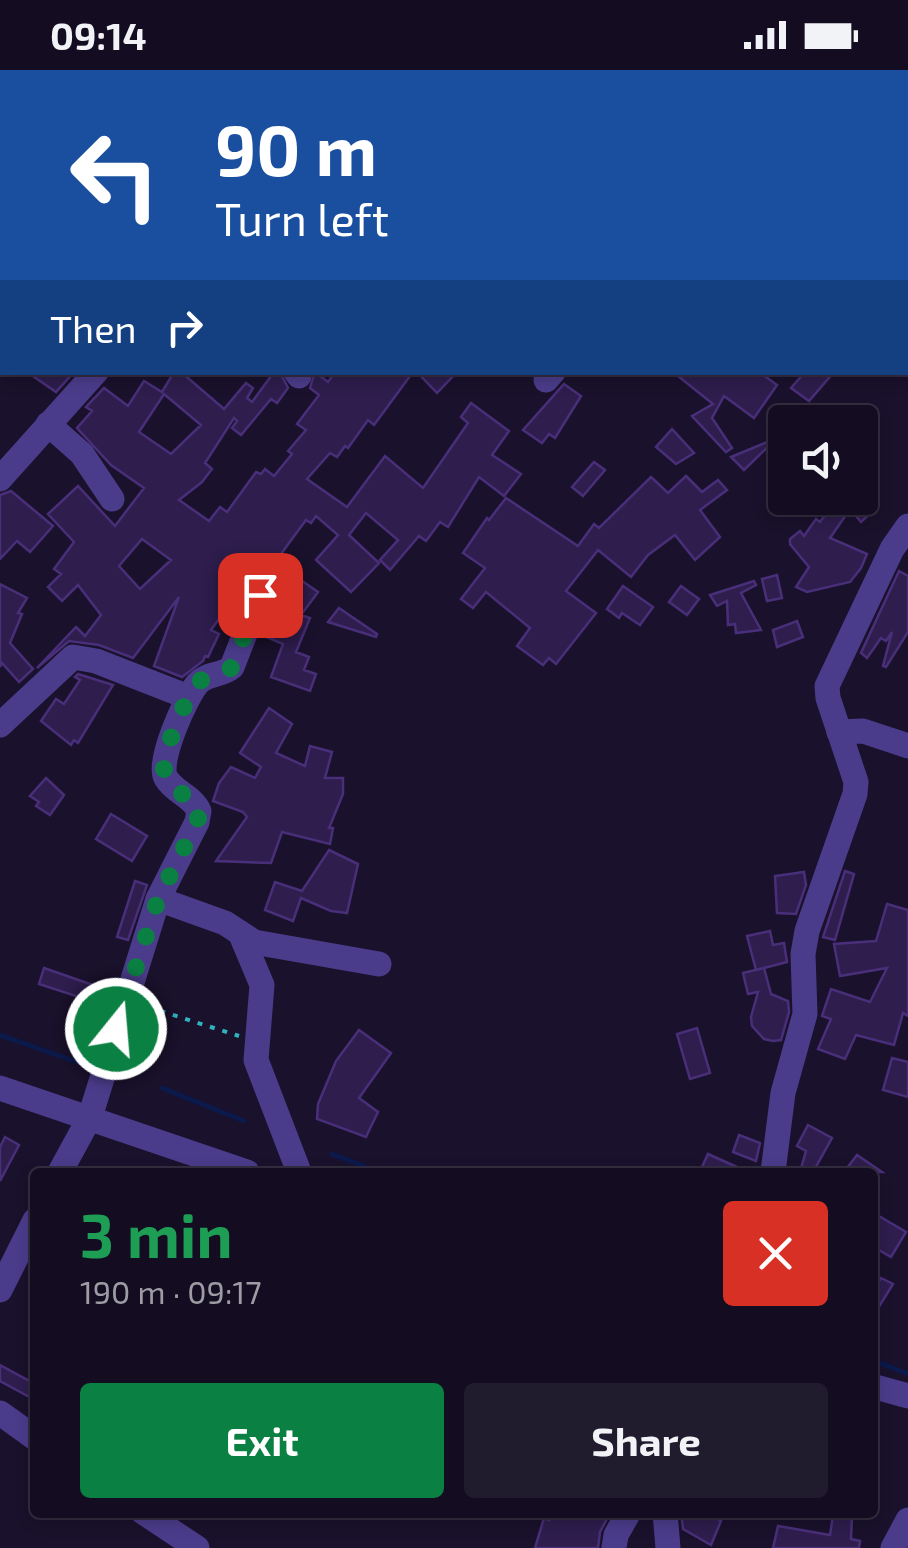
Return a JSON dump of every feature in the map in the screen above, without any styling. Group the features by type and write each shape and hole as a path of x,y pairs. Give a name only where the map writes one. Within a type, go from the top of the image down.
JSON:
{"street":[{"path":"0,479 93,375"},
{"path":"48,424 82,454 112,499"},
{"path":"774,1168 783,1093 805,1014 806,931 855,794 856,782 828,698 831,674 892,548 908,526"},
{"path":"62,1168 90,1117 158,899 200,811 167,781 163,762 188,697 200,680 226,673 232,667 260,595"},
{"path":"0,725 74,658 96,661 188,697"},
{"path":"839,732 863,731 908,746"},
{"path":"158,899 225,923 254,942 379,964"},
{"path":"241,934 262,985 256,1060 296,1168"},
{"path":"0,1088 237,1168"},
{"path":"0,1290 30,1230"},
{"path":"878,1386 908,1396"},
{"path":"0,1413 30,1434"},
{"path":"614,1548 626,1518"},
{"path":"666,1518 668,1548"},
{"path":"893,1548 908,1520"},
{"path":"178,1522 197,1548"}],"path":[{"path":"124,1000 258,1040"}],"building":[{"path":"31,375 71,375 56,392"},
{"path":"172,375 184,375 224,409 246,383 253,388 247,398 252,402 272,375 282,375 288,388 277,403 271,399 241,435 232,428 237,421 234,418 205,463 212,469 179,500 209,521 220,507 227,512 256,472 261,474 265,469 274,476 292,454 288,451 306,430 297,424 319,395 310,388 314,375 328,382 333,375 411,375 374,425 368,420 348,448 345,446 337,457 330,453 307,479 347,507 385,456 423,488 468,423 461,417 471,403 509,431 492,455 521,474 504,496 479,477 448,527 440,522 426,541 419,536 390,570 380,560 398,540 366,513 349,535 379,563 351,592 316,560 338,535 316,516 311,523 306,520 275,562 318,592 301,615 310,618 296,652 309,657 304,670 316,674 310,691 271,677 283,644 262,635 268,618 276,621 284,600 272,584 258,579 249,583 244,592 240,589 211,630 219,634 208,657 182,677 154,666 179,597 133,658 99,645 69,641 37,668 76,627 85,636 101,615 78,585 62,601 48,587 61,574 54,569 74,542 48,514 78,486 115,526 144,488 111,465 77,428 92,411 86,407 104,388 128,406 144,381 162,392","holes":["164,394 201,425 171,454 139,432","142,539 171,560 140,589 119,566"]},
{"path":"420,375 454,375 437,393"},
{"path":"677,375 763,375 777,385 754,418 724,396 712,418 732,448 726,452 692,416 713,404"},
{"path":"802,375 831,375 809,401 791,388"},
{"path":"564,384 581,396 555,438 549,434 542,443 523,430"},
{"path":"672,429 694,453 676,464 656,447"},
{"path":"768,442 768,447 744,470 731,457"},
{"path":"594,462 605,470 583,496 572,487"},
{"path":"686,476 702,492 718,480 727,490 700,510 720,537 695,560 675,535 648,555 631,577 598,550 566,591 596,613 556,664 549,658 543,665 517,646 530,628 486,592 473,608 461,599 485,568 463,553 506,498 578,546 594,524 599,528 651,477 668,493"},
{"path":"11,491 53,526 30,552 17,541 0,559 0,495"},
{"path":"825,515 846,515 830,538 867,554 850,582 807,592 796,587 809,567 790,539 800,531 804,536 816,519 820,522"},
{"path":"899,571 908,576 908,632 886,667 883,666 892,632 886,641 881,638 867,658 861,653"},
{"path":"777,575 782,598 767,601 762,579"},
{"path":"754,581 756,585 741,593 761,630 736,633 735,624 728,625 727,601 717,606 710,595"},
{"path":"0,584 27,598 18,613 22,614 10,643 33,669 19,682 2,663 0,667"},
{"path":"623,586 653,607 640,625 607,609"},
{"path":"681,586 699,599 687,615 669,602"},
{"path":"339,608 377,634 376,637 328,622"},
{"path":"797,621 803,637 777,647 773,630"},
{"path":"78,674 113,685 78,743 74,740 71,745 41,721 56,699 64,704 80,680 75,677"},
{"path":"269,708 292,724 276,753 305,766 310,746 332,752 325,778 343,778 343,794 329,828 333,828 330,844 282,832 271,863 216,861 247,817 213,801 219,783 231,767 255,778 261,767 240,753"},
{"path":"46,778 64,795 50,815 36,806 39,802 30,796"},
{"path":"111,814 147,836 132,861 96,839"},
{"path":"329,850 358,864 347,913 331,911 301,898 293,921 265,910 275,882 302,891"},
{"path":"845,871 854,874 835,940 823,937"},
{"path":"804,872 806,885 796,914 777,913 775,876"},
{"path":"135,881 147,885 128,940 117,937"},
{"path":"887,904 908,910 908,1016 903,1013 894,1045 856,1035 845,1059 818,1049 831,1019 822,1016 831,989 870,1002 887,968 840,976 834,944 876,941"},
{"path":"770,931 773,945 784,943 787,962 764,968 771,994 788,1001 781,1040 764,1039 752,1026 758,992 748,994 743,973 756,970 747,936"},
{"path":"44,968 96,986 91,1001 39,984"},
{"path":"697,1028 710,1073 690,1079 677,1034"},
{"path":"359,1030 391,1053 359,1098 378,1112 366,1137 317,1119 318,1104 336,1061"},
{"path":"892,1058 908,1062 908,1097 883,1090"},
{"path":"808,1125 832,1138 815,1168 801,1168 806,1151 797,1146"},
{"path":"739,1135 760,1143 756,1161 733,1152"},
{"path":"5,1137 19,1145 0,1181 0,1147"},
{"path":"708,1154 739,1168 704,1168"},
{"path":"857,1155 876,1168 847,1168"},
{"path":"878,1216 906,1232 891,1257 878,1249"},
{"path":"881,1278 893,1284 878,1308"},
{"path":"0,1365 30,1381 30,1397 0,1381"},
{"path":"544,1518 607,1518 598,1548 535,1548"},
{"path":"682,1518 721,1521 711,1545 683,1529"},
{"path":"833,1518 852,1518 851,1539 860,1541 859,1548 773,1548 778,1526 830,1535"}],"waterway":[{"path":"0,1035 83,1064"},
{"path":"162,1088 244,1121"},
{"path":"332,1154 369,1168"},
{"path":"878,1362 908,1374"}],"route":[{"path":"116,1029 158,899 200,811 167,781 163,762 188,697 200,680 226,673 232,667 260,595"}]}
